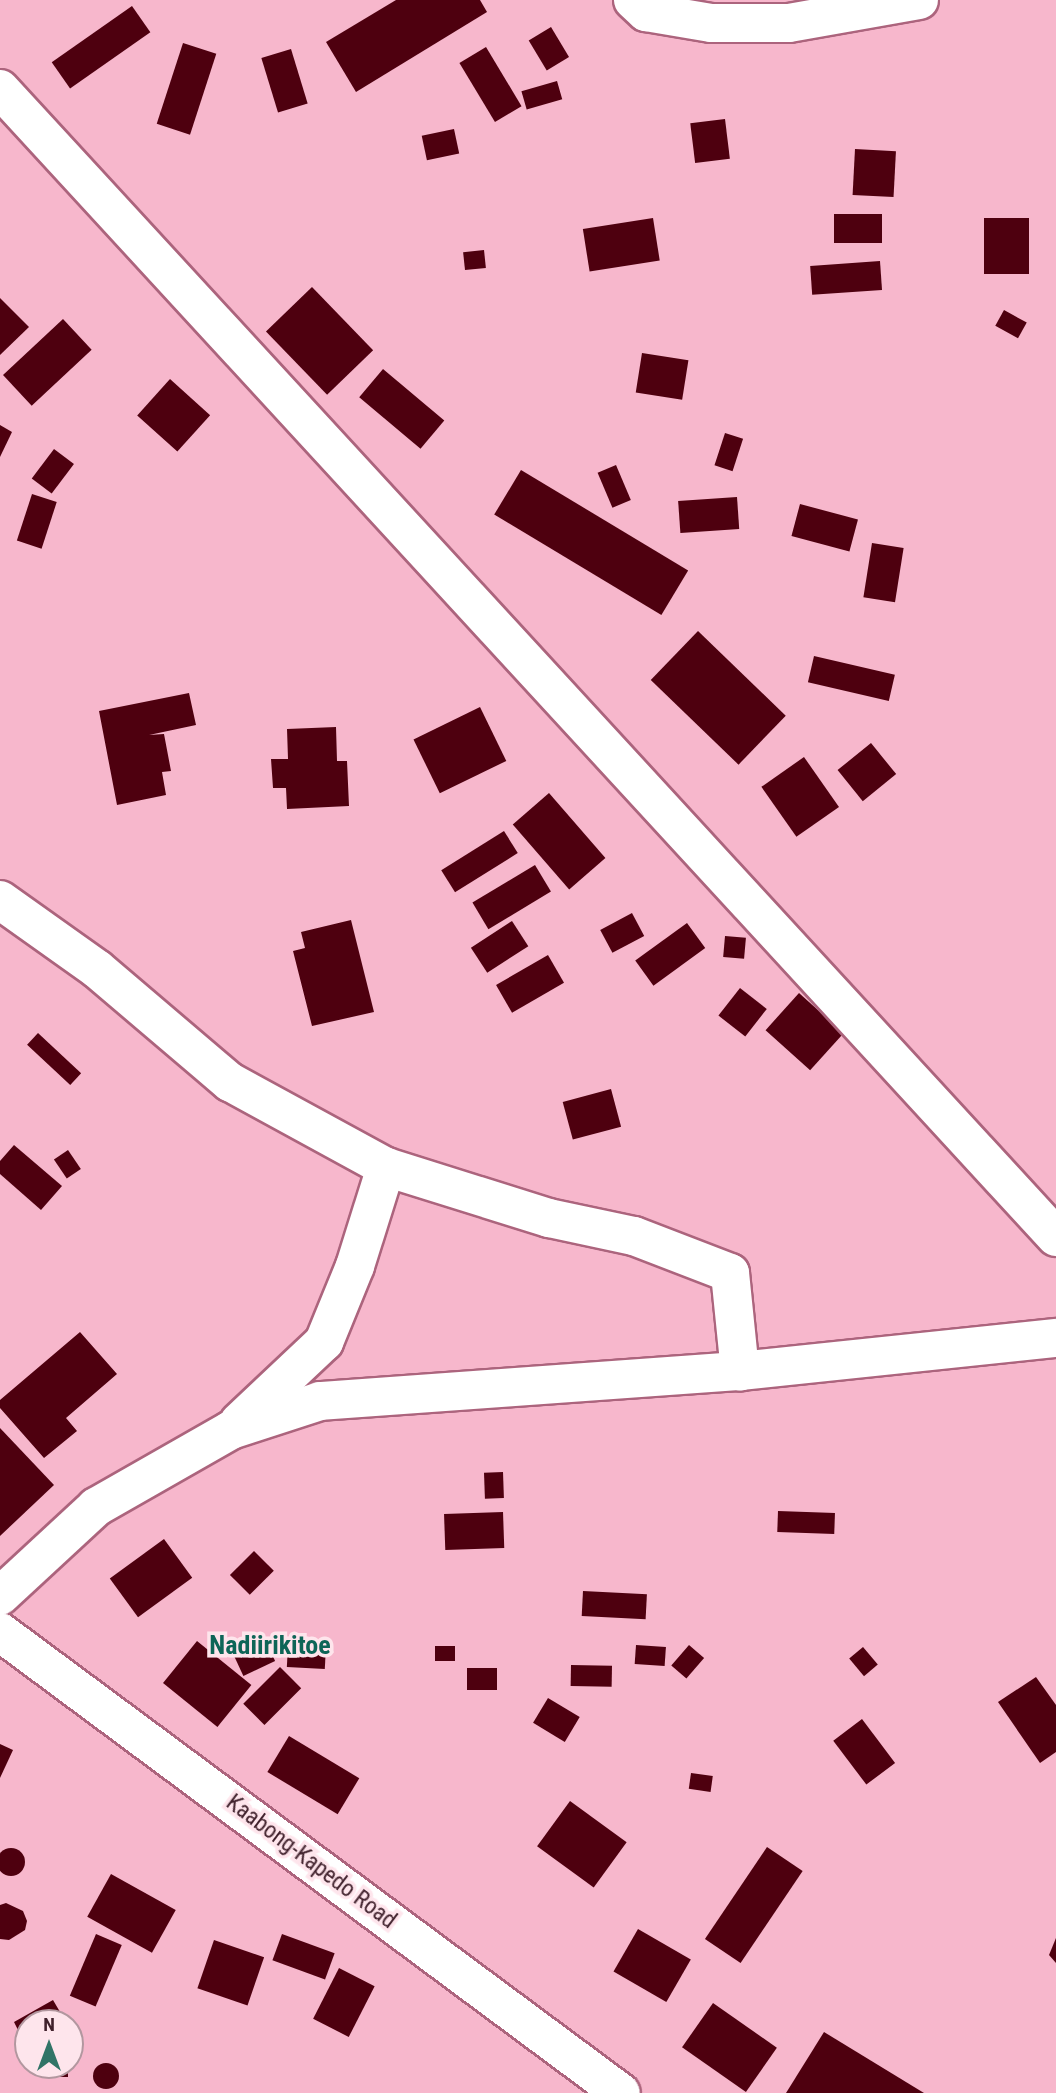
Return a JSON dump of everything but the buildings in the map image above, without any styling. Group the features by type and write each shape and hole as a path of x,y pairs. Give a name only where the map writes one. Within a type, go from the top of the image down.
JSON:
{"street":[{"path":"633,0 646,12 711,23 789,23 919,0"},
{"path":"0,89 1056,1237"},
{"path":"0,900 97,969 230,1082 386,1167 549,1218 634,1236 730,1273 740,1371"},
{"path":"231,1430 324,1342 355,1266 386,1167"},
{"path":"0,1596 96,1507 231,1430 320,1401 740,1371 1056,1338"},
{"name":"Kaabong-Kapedo Road","path":"0,1632 621,2093"}],"district":[{"name":"Nadiirikitoe","path":"270,1646"}]}
